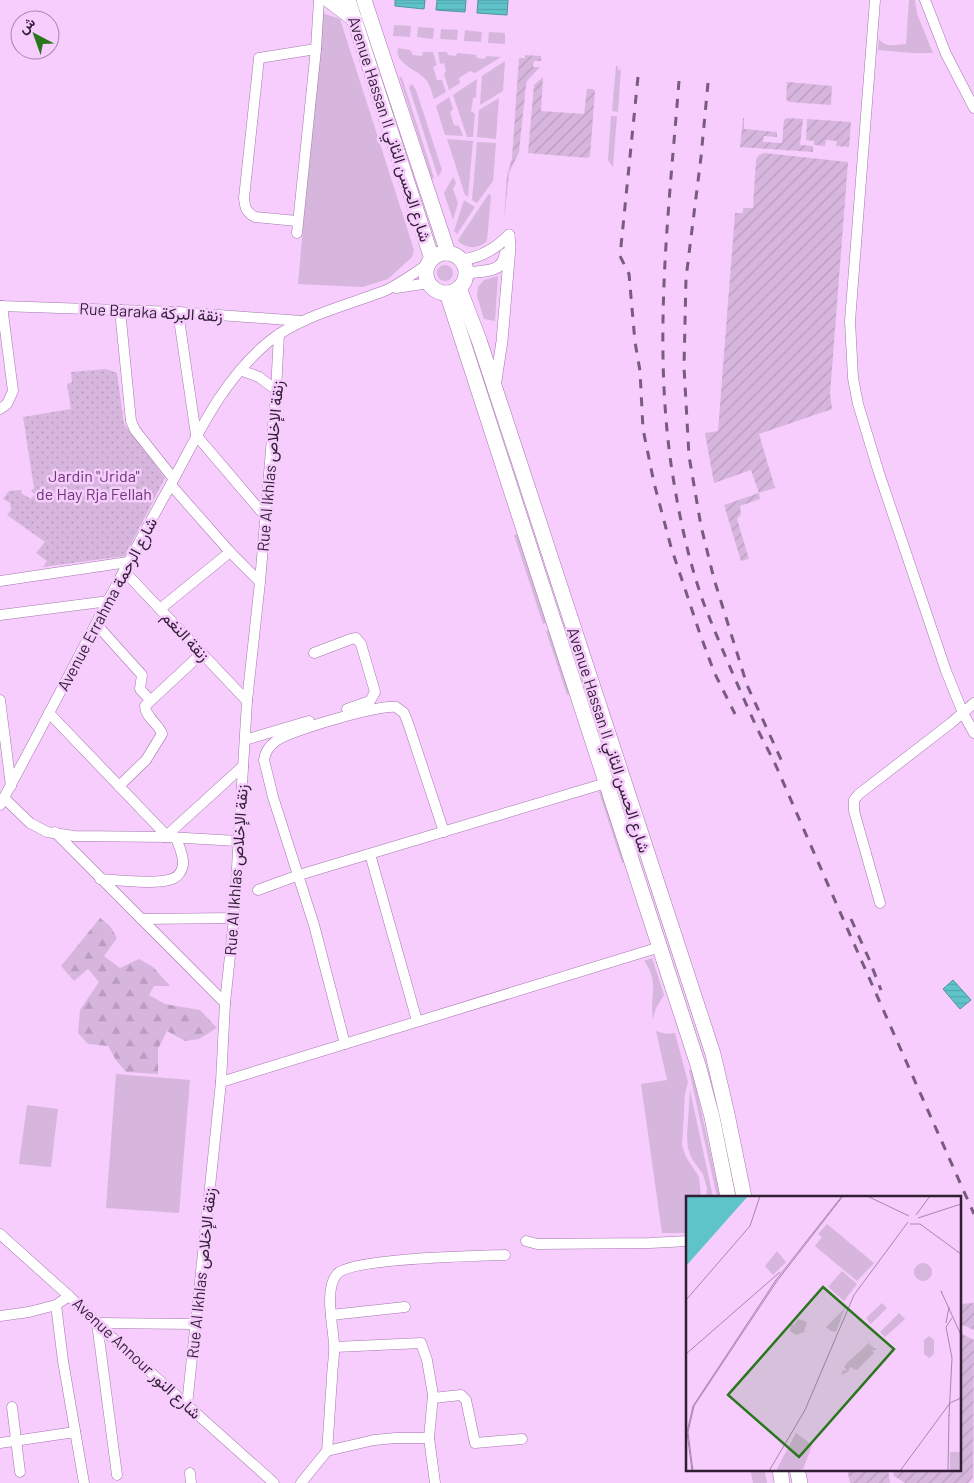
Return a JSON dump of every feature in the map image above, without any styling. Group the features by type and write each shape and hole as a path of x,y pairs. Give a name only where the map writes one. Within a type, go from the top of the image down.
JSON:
{"main road":[{"path":"328,0 355,20"},
{"name":"Avenue Hassan II شارع الحسن الثاني","path":"348,0 430,261"},
{"name":"Avenue Hassan II شارع الحسن الثاني","path":"364,0 448,253"},
{"path":"441,253 448,253 454,254 464,267 464,281 453,290 437,290 429,283 426,271 430,261 441,253"},
{"name":"Avenue Hassan II شارع الحسن الثاني","path":"453,290 495,389 713,1054 744,1196"},
{"name":"Avenue Hassan II شارع الحسن الثاني","path":"453,290 606,783 703,1080 728,1196"},
{"path":"780,1470 782,1483"},
{"path":"797,1470 800,1483"}],"street":[{"path":"297,233 316,49 318,0"},
{"path":"875,0 850,321 853,378 858,404 879,472 946,671 963,713 974,733"},
{"path":"925,0 946,54 974,108"},
{"path":"297,221 255,217 249,214 246,209 244,198 259,58 316,49"},
{"path":"464,267 492,270 500,266 504,261 506,242 509,235"},
{"path":"464,267 501,244 509,235"},
{"path":"495,389 502,341 510,247 509,235"},
{"name":"Avenue Errahma شارع الرحمة","path":"386,290 430,261"},
{"name":"Avenue Errahma شارع الرحمة","path":"2,802 196,435 211,409 240,370 259,350 279,334 302,321 386,290 429,283"},
{"path":"0,409 7,404 13,391 1,306"},
{"name":"Rue Baraka زنقة البركة","path":"1,306 178,312 302,321"},
{"path":"120,310 130,421 172,481 230,552 260,582"},
{"path":"178,312 196,435 265,516"},
{"name":"Rue Al Ikhlas زنقة الإخلاص","path":"187,1405 221,1082 225,1003 234,918 247,702 260,582 279,334"},
{"path":"240,370 259,378 276,390"},
{"path":"160,609 230,552"},
{"path":"0,581 126,567"},
{"name":"زنقة النغم","path":"126,567 160,609 247,702"},
{"path":"0,615 109,601"},
{"path":"97,625 141,674 140,688 150,700"},
{"path":"245,740 370,701 375,692 358,640 351,639 314,653"},
{"path":"118,786 146,760 162,734 160,728 145,708 150,700 202,653"},
{"path":"0,700 11,786"},
{"path":"880,903 854,811 854,800 859,794 974,703"},
{"path":"345,1044 319,943 273,797 264,760 265,753 278,739 353,714 390,706 396,707 404,713 444,832"},
{"path":"49,714 169,837 182,854 183,865 179,875 170,880 100,879"},
{"path":"169,837 243,766"},
{"path":"258,890 299,875 606,783"},
{"path":"2,802 30,823 47,832 74,836 169,837 238,841"},
{"path":"54,832 225,1003"},
{"path":"370,854 417,1022"},
{"path":"141,919 234,918"},
{"path":"221,1082 660,947"},
{"name":"Avenue Annour شارع النور","path":"0,1234 274,1483"},
{"path":"526,1240 537,1244 686,1241"},
{"path":"301,1483 327,1451 335,1347 330,1299 332,1282 340,1271 358,1266 411,1260 506,1255"},
{"path":"0,1316 29,1312 56,1305 69,1296"},
{"path":"56,1305 63,1361 84,1483"},
{"path":"331,1316 405,1308"},
{"path":"117,1475 97,1323 196,1324"},
{"path":"335,1347 421,1343 433,1398 429,1438 435,1483"},
{"path":"433,1398 463,1396 466,1400 475,1443 522,1439"},
{"path":"12,1407 20,1472"},
{"path":"0,1443 75,1432"},
{"path":"327,1451 374,1440 429,1438"}],"green space":[{"path":"909,0 915,0 917,14 933,53 878,50 879,39 888,45 906,44"},
{"path":"322,13 340,19 414,250 412,257 388,279 363,287 298,284"},
{"path":"394,25 411,26 410,37 393,36"},
{"path":"418,27 434,28 433,39 417,37"},
{"path":"441,29 458,30 457,40 440,39"},
{"path":"465,30 482,32 481,42 464,41"},
{"path":"489,32 505,33 505,44 488,43"},
{"path":"398,48 410,50 413,55 422,56 423,52 433,52 437,65 433,67 437,80 442,80 446,92 434,99 426,80 399,58"},
{"path":"438,52 447,52 448,55 455,56 458,53 476,55 477,58 484,59 487,56 501,57 475,73 470,71 459,78 460,83 449,90 444,74 446,71 444,63 440,64"},
{"path":"525,55 541,56 541,61 534,61 533,67 540,67 527,81 526,85 519,152 509,173 504,220 507,176 512,158 519,58 525,58"},
{"path":"505,61 503,91 480,105 482,76"},
{"path":"616,66 618,66 618,70 621,67 618,112 612,111"},
{"path":"399,76 402,78 434,178 432,179"},
{"path":"543,77 541,111 584,114 587,89 595,91 590,156 588,158 528,153 534,85"},
{"path":"477,79 476,97 473,98 471,111 475,114 473,137 467,137 453,95"},
{"path":"787,82 832,86 831,105 789,102 786,99"},
{"path":"412,84 416,90 442,170 438,177 409,87"},
{"path":"449,97 453,109 450,112 454,125 459,126 463,136 445,135 436,106"},
{"path":"499,98 496,139 477,137 479,110"},
{"path":"611,116 617,116 613,167 608,160"},
{"path":"743,118 744,129 777,132 777,137 764,136 763,142 782,143 784,120 787,118 803,119 800,145 813,146 813,152 740,147"},
{"path":"807,119 851,122 849,147 836,146 837,141 826,140 825,146 814,145 814,141 806,140"},
{"path":"447,139 473,141 468,197 465,195"},
{"path":"477,142 496,143 493,181 477,203 472,200"},
{"path":"764,153 848,162 830,394 832,409 759,434 775,488 759,493 751,470 714,483 705,433 718,431 735,213 743,213 743,208 753,208 756,160 759,155"},
{"path":"453,177 456,183 453,189 458,203 453,220 444,193"},
{"path":"490,194 487,241 477,247 469,247 462,244 458,240"},
{"path":"464,200 475,207 457,234 454,231"},
{"path":"445,265 451,267 453,273 451,279 445,281 439,279 437,273 439,267"},
{"path":"498,276 495,321 484,319 477,296 478,287 484,280"},
{"name":"Jardin \"Jrida\" de Hay Rja Fellah","path":"106,369 117,373 124,424 165,478 125,556 43,567 47,561 36,553 45,542 7,515 11,510 10,503 3,499 9,491 22,490 21,493 31,499 35,494 31,491 34,488 23,417 71,409 67,384 72,382 71,372"},
{"path":"759,493 760,499 740,506 741,514 737,519 749,559 741,561 724,505"},
{"path":"518,534 547,623 543,624 514,535"},
{"path":"550,630 571,694 567,695 546,631"},
{"path":"603,791 626,861 622,863 599,792"},
{"path":"100,918 110,926 117,938 104,956 120,968 139,959 153,967 170,986 154,986 149,995 165,1004 200,1010 217,1028 199,1039 185,1041 167,1031 158,1049 158,1074 126,1072 108,1046 88,1044 78,1033 80,1010 99,982 88,969 74,981 61,966"},
{"path":"652,958 664,995 656,1008 653,1019 652,976 644,961"},
{"path":"656,1031 666,1034 675,1033 688,1082 685,1094 682,1146 686,1157 699,1177 701,1196 686,1196 686,1233 662,1233 641,1084 667,1080"},
{"path":"692,1069 720,1196 717,1196 689,1070"},
{"path":"116,1074 190,1080 179,1213 106,1208"},
{"path":"690,1090 713,1196 706,1196 707,1188 703,1174 692,1159 688,1148"},
{"path":"27,1105 58,1109 51,1167 19,1164"},
{"path":"974,1303 974,1330 962,1325 962,1304"},
{"path":"962,1334 974,1340 973,1477 968,1483 905,1483 894,1476 893,1470 962,1470"},
{"path":"750,1470 764,1470 767,1483 753,1483"},
{"path":"847,1470 888,1470 890,1483 850,1483"}],"shaded area":[{"path":"395,0 425,0 424,9 395,6"},
{"path":"437,0 466,0 465,12 436,10"},
{"path":"478,0 508,0 507,15 477,13"},
{"path":"953,980 971,1000 960,1009 943,989"}],"railway":[{"path":"638,77 620,256 629,274 635,342 640,371 643,429 654,483 671,547 714,672 735,714"},
{"path":"679,81 664,273 663,368 671,464 688,553 704,604 729,665 974,1214"},
{"path":"708,83 686,278 684,367 689,456 701,526 714,579 747,685 784,766"},
{"path":"851,919 881,990"}]}
